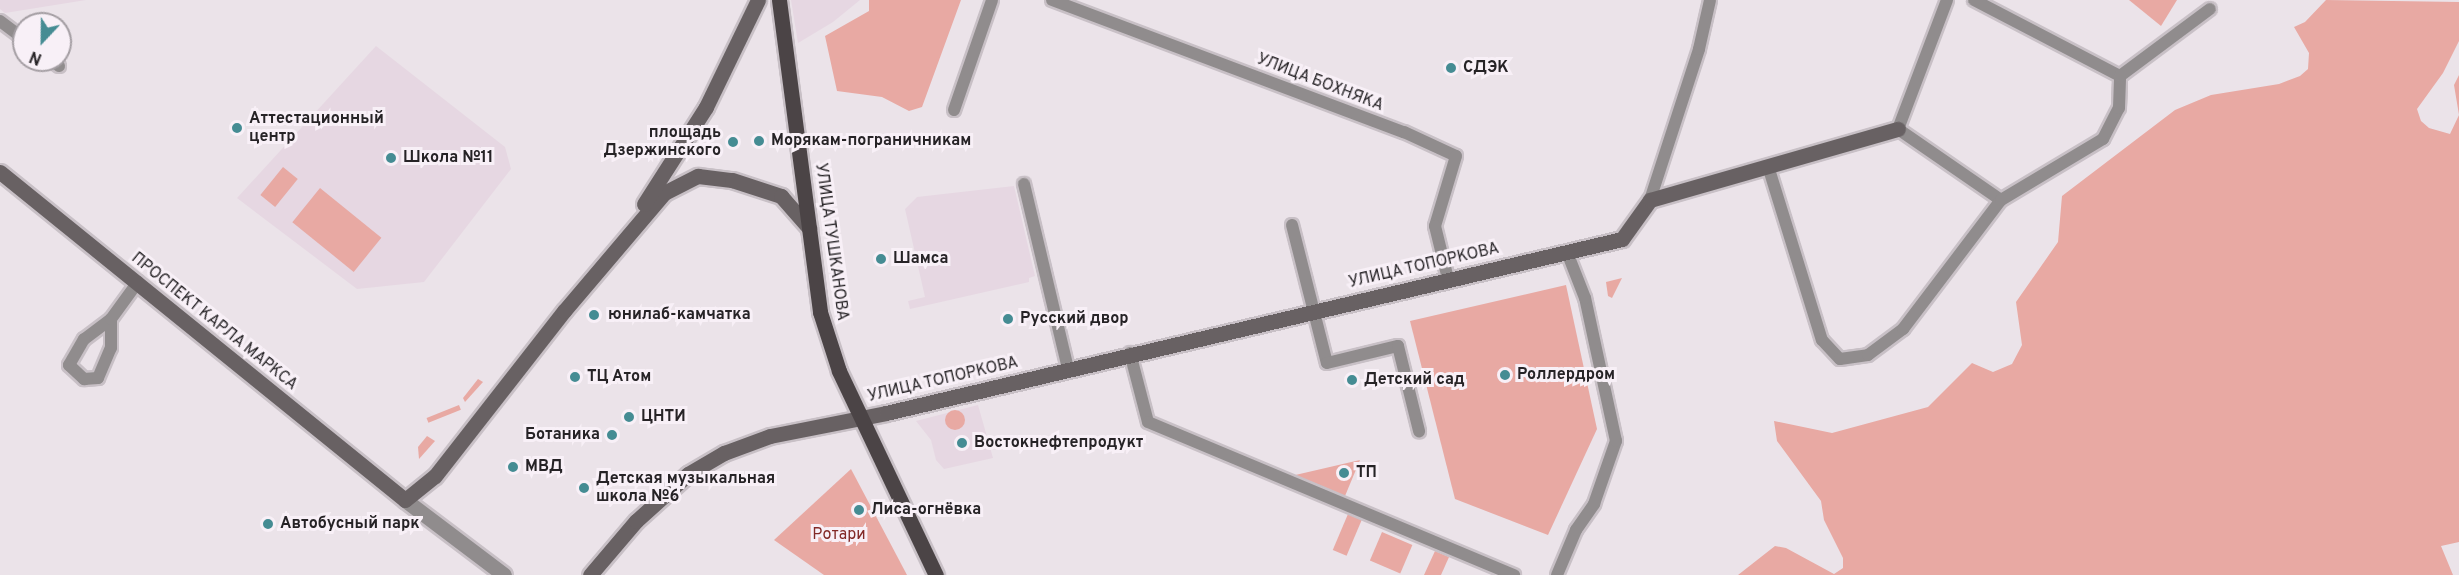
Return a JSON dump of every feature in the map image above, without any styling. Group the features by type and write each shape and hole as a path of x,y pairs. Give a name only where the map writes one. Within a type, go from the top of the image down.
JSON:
{"main road":[{"path":"621,241 706,107 758,0"},
{"name":"УЛИЦА ТУШКАНОВА","path":"780,0 809,228 827,336 861,417 936,575"},
{"path":"1650,200 1898,129"},
{"name":"ПРОСПЕКТ КАРЛА МАРКСА","path":"0,172 405,500"},
{"path":"405,500 435,476 621,241 659,197 682,181 698,176 732,180 781,196 809,228"},
{"name":"УЛИЦА ТОПОРКОВА","path":"590,575 649,509 703,464 770,436 861,417 1622,239 1650,200"}],"street":[{"path":"954,110 992,0"},
{"name":"УЛИЦА БОХНЯКА","path":"1052,0 1404,132 1456,156 1435,226 1448,279"},
{"path":"1650,200 1705,30 1710,0"},
{"path":"1947,0 1898,129 2001,200"},
{"path":"1974,0 2120,75"},
{"path":"2120,75 2210,9"},
{"path":"1768,166 1822,340 1840,359 1868,356 1903,329 2001,200 2103,139 2120,108 2120,75"},
{"path":"1024,184 1068,368"},
{"path":"1292,225 1327,363 1398,346 1419,431"},
{"path":"1557,575 1576,530 1594,504 1616,441 1585,298 1567,252"},
{"path":"111,319 111,348 98,378 84,379 69,365 84,339 111,319 138,282"},
{"path":"1130,353 1148,422 1514,575"},
{"name":"ПРОСПЕКТ КАРЛА МАРКСА","path":"405,500 504,575"}],"shaded area":[{"path":"0,0 86,0 5,13 0,9"},
{"path":"791,0 860,0 833,22 798,43"},
{"name":"Школа №11","path":"376,46 505,147 511,169 424,282 357,289 237,198"},
{"path":"1014,186 1035,276 1029,278 1029,282 910,309 908,301 925,297 905,209 917,197"},
{"path":"978,405 993,458 944,469 936,460 931,440 916,421"}],"green space":[{"path":"869,0 961,0 922,107 909,111 882,97 837,91 825,36 869,11"},
{"path":"2129,0 2177,0 2161,26"},
{"path":"2326,0 2459,2 2459,41 2443,73 2417,109 2421,121 2429,128 2450,134 2459,115 2459,542 2441,546 2453,575 1738,575 1775,546 1786,548 1834,574 1843,568 1843,558 1824,520 1821,501 1777,441 1774,421 1832,433 1928,407 1972,363 1993,372 2012,364 2022,345 2016,302 2058,242 2062,196 2175,110 2211,95 2279,84 2300,76 2308,69 2309,53 2294,27 2305,22"},
{"path":"2459,75 2459,115 2454,85"},
{"path":"283,167 298,179 275,207 260,195"},
{"path":"320,188 381,238 354,272 292,222"},
{"path":"1622,278 1612,298 1608,296 1606,282"},
{"name":"Роллердром","path":"1566,285 1597,429 1548,535 1455,499 1410,321"},
{"path":"478,379 483,382 465,402 463,398"},
{"path":"459,405 461,410 428,423 427,418"},
{"path":"955,410 962,413 965,420 962,427 955,430 948,427 945,420 948,413"},
{"path":"427,436 435,441 419,459 418,447"},
{"path":"1360,460 1345,496 1291,476"},
{"name":"Ротари","path":"851,469 907,575 824,575 774,540"},
{"path":"1348,514 1362,520 1347,556 1333,550"},
{"path":"1382,532 1412,545 1400,573 1370,561"},
{"path":"1435,551 1449,557 1441,575 1424,575"}],"place":[{"name":"СДЭК","path":"1451,68"},
{"name":"Аттестационный центр","path":"237,128"},
{"name":"Морякам-пограничникам","path":"759,141"},
{"name":"площадь Дзержинского","path":"733,142"},
{"name":"Школа №11","path":"391,158"},
{"name":"Шамса","path":"881,259"},
{"name":"юнилаб-камчатка","path":"594,315"},
{"name":"Русский двор","path":"1008,319"},
{"name":"Роллердром","path":"1505,375"},
{"name":"ТЦ Атом","path":"575,377"},
{"name":"Детский сад","path":"1352,380"},
{"name":"ЦНТИ","path":"629,417"},
{"name":"Ботаника","path":"612,435"},
{"name":"Востокнефтепродукт","path":"962,443"},
{"name":"МВД","path":"513,467"},
{"name":"ТП","path":"1344,473"},
{"name":"Детская музыкальная школа №6","path":"584,488"},
{"name":"Лиса-огнёвка","path":"859,510"},
{"name":"Автобусный парк","path":"268,524"}]}
